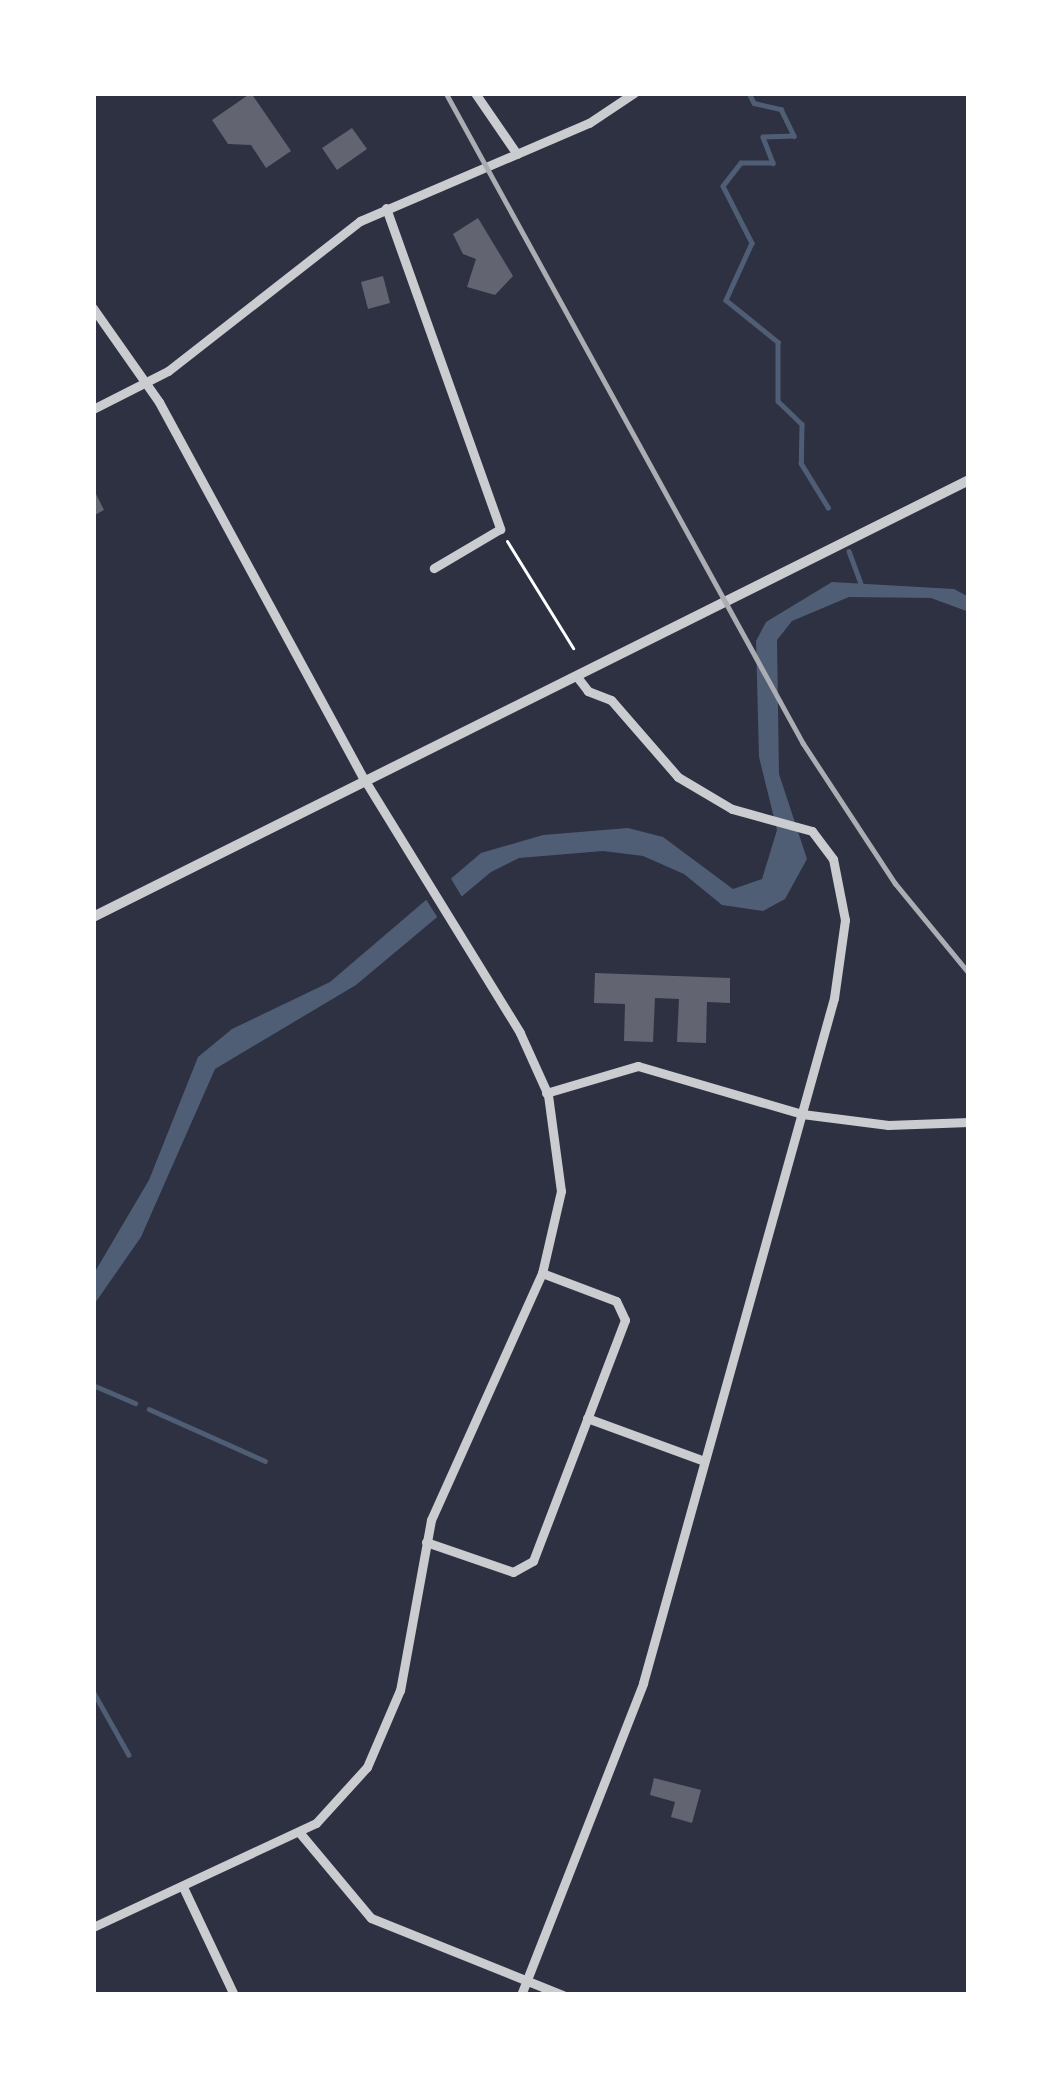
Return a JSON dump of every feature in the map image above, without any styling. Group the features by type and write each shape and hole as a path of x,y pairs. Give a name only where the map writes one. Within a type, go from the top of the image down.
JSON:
{"street":[{"path":"475,93 517,154"},
{"path":"93,409 147,382 350,227 517,154 634,93"},
{"path":"386,208 500,529 434,568"},
{"path":"93,308 147,382 364,779 470,943 546,1093 561,1191 542,1273 444,1483 425,1542 390,1726 341,1800 299,1832 93,1927"},
{"path":"93,917 969,480"},
{"path":"521,1995 618,1757 840,974 845,920 833,859 800,826 732,809 678,777 611,700 588,691 578,676"},
{"path":"546,1093 638,1066 802,1114 888,1125 969,1122"},
{"path":"425,1542 513,1572 528,1569 622,1332 623,1310 542,1273"},
{"path":"587,1418 702,1460"},
{"path":"299,1832 371,1918 563,1995"},
{"path":"183,1887 234,1995"}],"path":[{"path":"500,529 573,648"}],"water":[{"path":"832,582 954,589 969,597 969,612 931,598 849,597 792,621 777,640 779,774 807,859 785,899 763,911 722,905 684,874 643,856 603,851 519,858 491,872 356,985 215,1069 141,1237 93,1306 93,1275 149,1180 198,1057 232,1029 330,982 481,853 543,835 628,828 663,837 733,889 762,879 777,830 759,757 756,641 766,622"}],"pier":[{"path":"447,872 465,902 441,923 422,893"}],"building":[{"path":"251,93 291,151 266,168 251,145 228,144 212,120"},
{"path":"352,128 367,149 337,170 322,148"},
{"path":"478,218 513,276 495,295 467,287 476,259 463,254 453,234"},
{"path":"383,276 390,303 368,309 361,282"},
{"path":"93,488 104,510 93,516"},
{"path":"595,973 730,978 730,1003 707,1002 706,1043 677,1042 679,999 655,998 653,1042 624,1041 625,1004 594,1003"},
{"path":"654,1778 701,1790 692,1823 671,1817 675,1802 650,1795"}],"waterway":[{"path":"749,93 754,103 781,109 794,136 763,137 773,163 741,163 723,186 752,243 726,300 778,342 778,401 802,424 801,463 828,507"},
{"path":"849,551 863,589"},
{"path":"93,1385 135,1403"},
{"path":"149,1409 265,1461"},
{"path":"93,1691 129,1755"}],"railway":[{"path":"446,93 803,743 895,883 969,973"}]}
